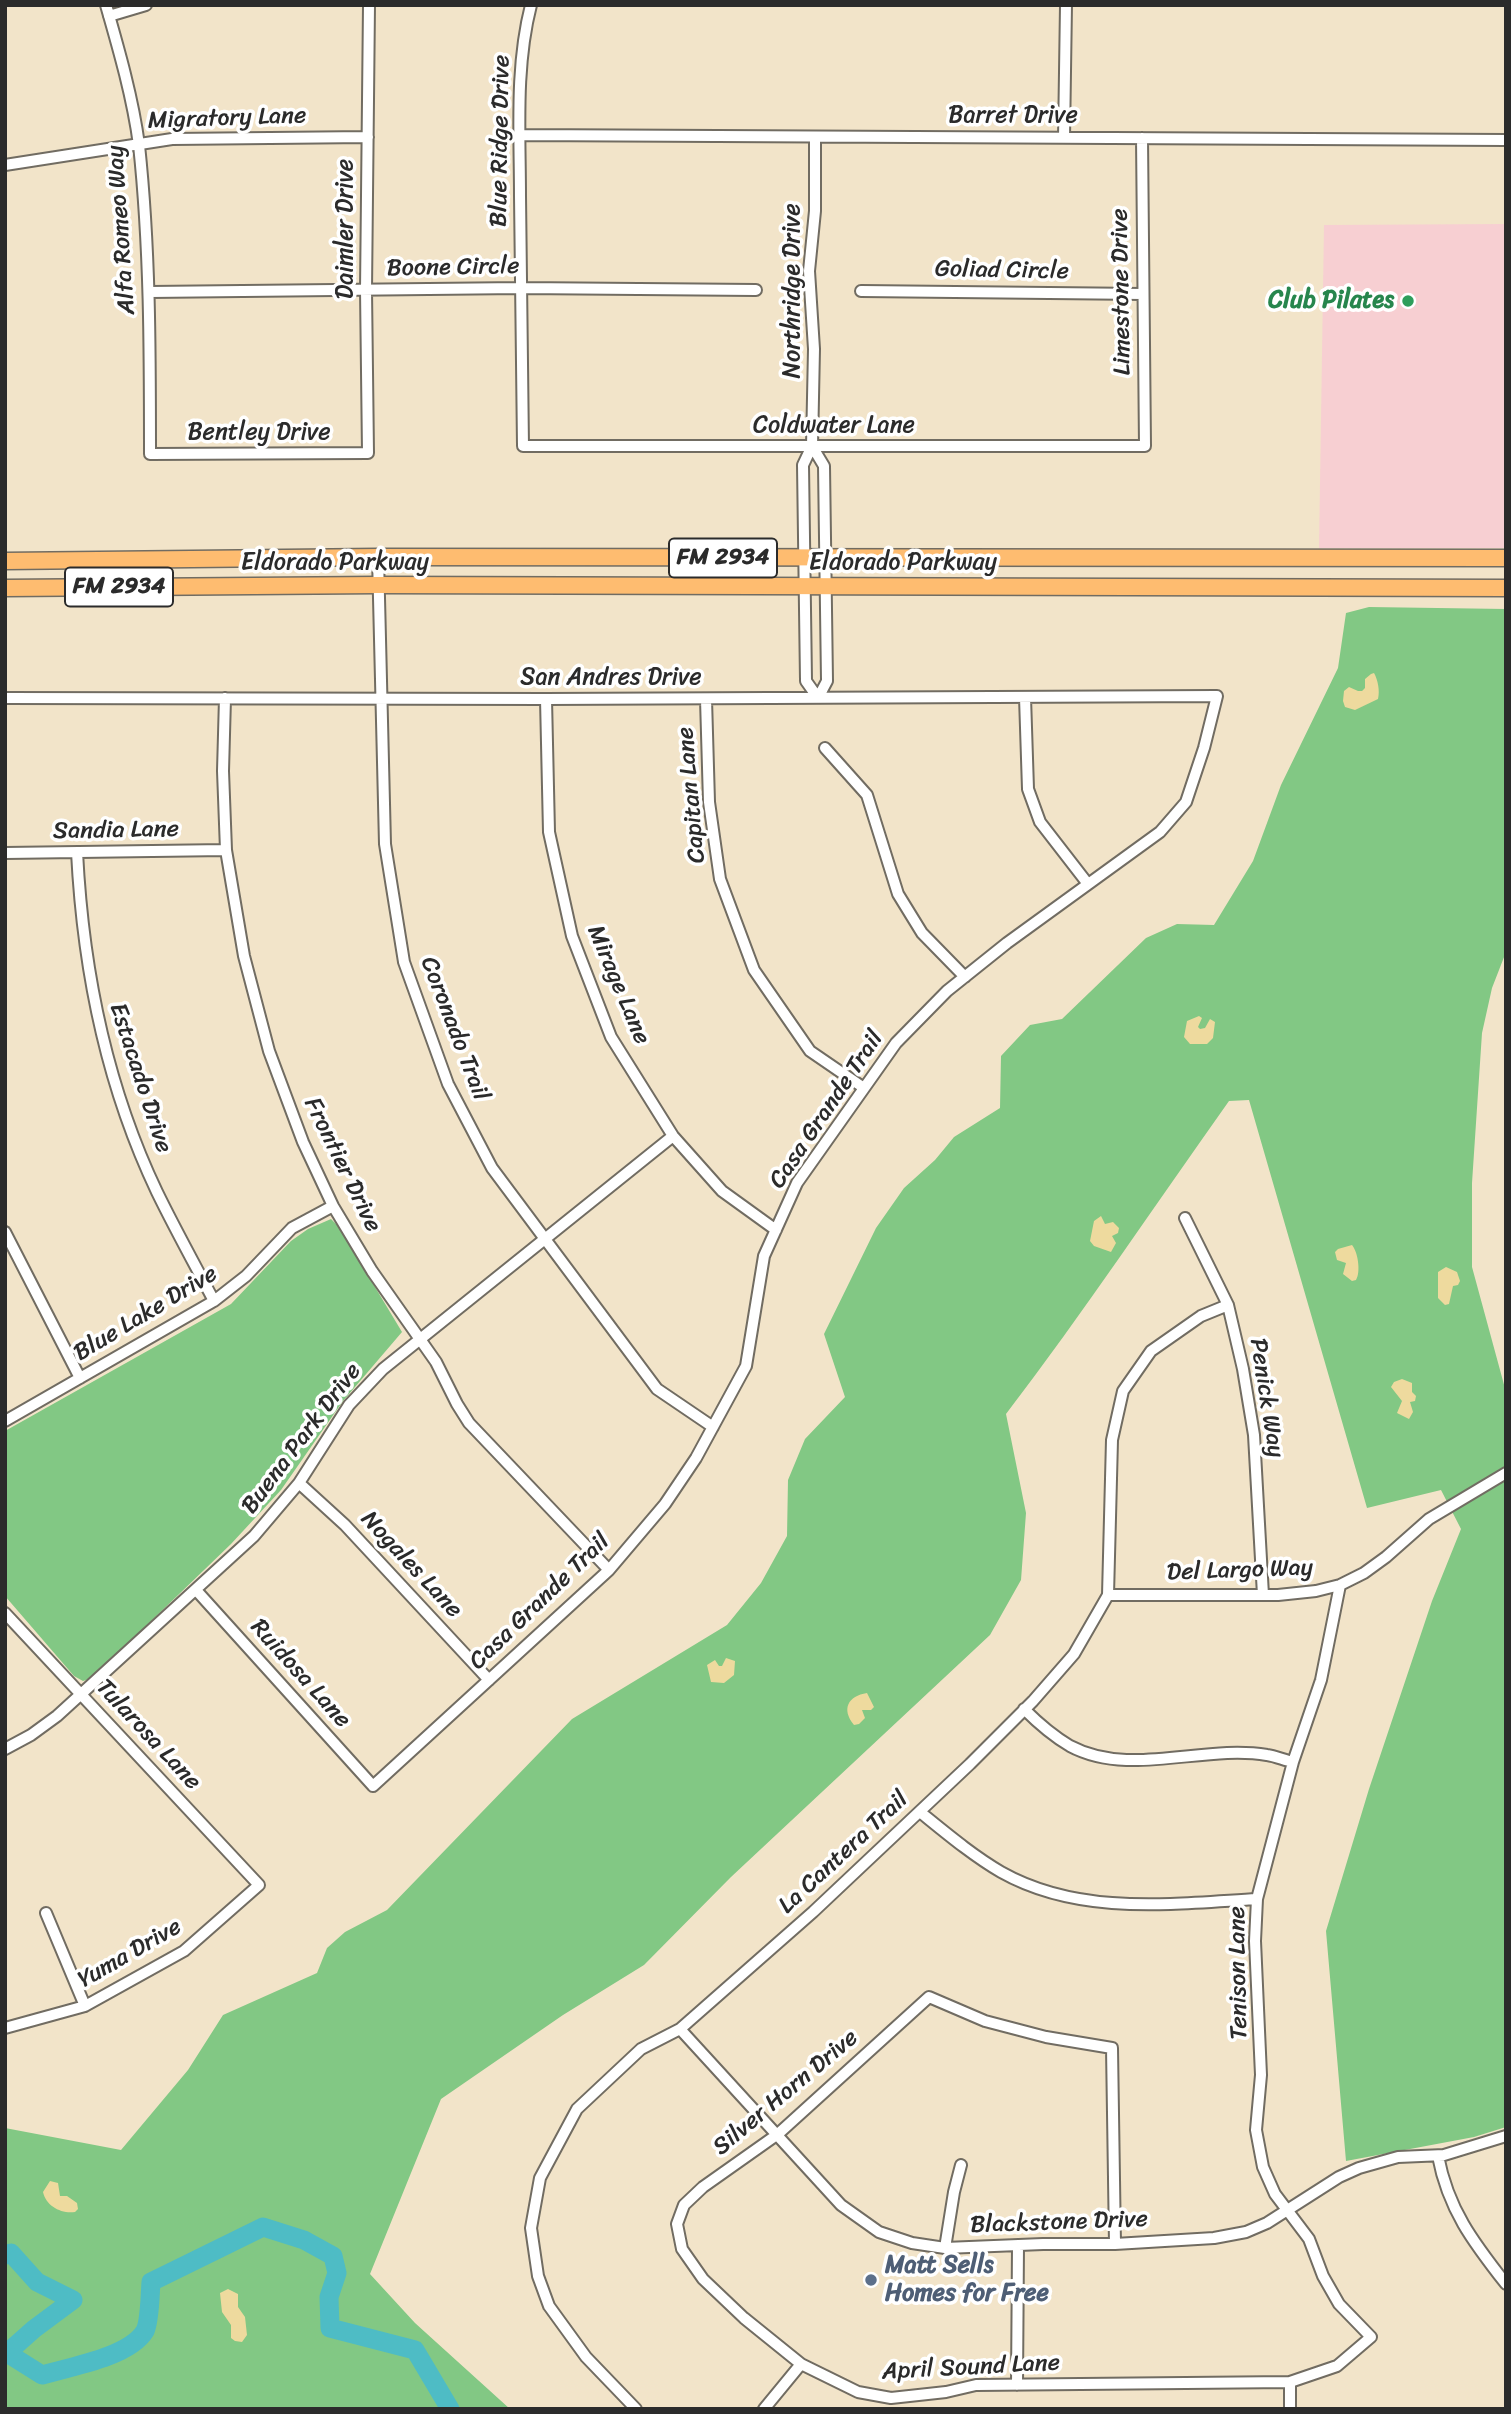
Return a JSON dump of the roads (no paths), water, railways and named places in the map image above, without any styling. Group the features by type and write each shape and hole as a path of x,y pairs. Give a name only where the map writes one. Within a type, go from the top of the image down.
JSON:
{"main road":[{"name":"Eldorado Parkway","path":"5,561 378,558 1506,558"},
{"path":"1442,559 1442,588"},
{"name":"Eldorado Parkway","path":"5,588 378,584 1506,588"}],"street":[{"path":"108,11 146,5"},
{"name":"Daimler Drive","path":"368,453 366,290 369,5"},
{"name":"Blue Ridge Drive","path":"523,446 520,135 522,70 526,24 531,5"},
{"path":"1064,138 1066,5"},
{"name":"Alfa Romeo Way","path":"108,11 138,143 150,292 150,454"},
{"name":"Barret Drive","path":"520,135 1506,139"},
{"name":"Migratory Lane","path":"5,164 172,139 368,137"},
{"name":"Northridge Drive","path":"812,446 824,466 828,681 818,698 806,681 803,465 812,446 814,349 809,271 815,211 815,137"},
{"name":"Limestone Drive","path":"1142,138 1145,446"},
{"name":"Boone Circle","path":"150,292 521,288 756,290"},
{"name":"Goliad Circle","path":"861,291 1143,294"},
{"name":"Coldwater Lane","path":"523,446 1145,446"},
{"name":"Bentley Drive","path":"150,454 368,453"},
{"name":"Coronado Trail","path":"378,558 384,844 404,962 448,1084 492,1168 657,1389 713,1427"},
{"name":"San Andres Drive","path":"5,698 706,699 1217,696"},
{"name":"Casa Grande Trail","path":"373,1786 609,1570 665,1504 696,1458 746,1366 764,1256 797,1183 896,1043 947,991 1007,943 1160,832 1186,802 1204,748 1217,696"},
{"path":"1025,697 1028,789 1040,822 1088,884"},
{"name":"Frontier Drive","path":"225,698 223,771 226,850 244,956 269,1051 303,1142 333,1206 372,1271 436,1362 469,1423 609,1570"},
{"name":"Mirage Lane","path":"546,699 549,832 572,936 611,1037 673,1136 722,1191 776,1230"},
{"name":"Capitan Lane","path":"706,699 709,802 720,879 754,970 810,1051 864,1088"},
{"path":"825,748 867,795 898,894 922,933 965,976"},
{"name":"Sandia Lane","path":"5,853 226,850"},
{"name":"Estacado Drive","path":"77,852 80,915 93,1001 117,1092 156,1191 214,1301"},
{"name":"Buena Park Drive","path":"5,1749 31,1735 82,1695 254,1536 299,1483 349,1405 383,1369 673,1136"},
{"name":"Blue Lake Drive","path":"5,1421 214,1301 246,1276 292,1228 333,1206"},
{"name":"Penick Way","path":"1185,1218 1228,1305 1243,1369 1254,1435 1262,1595"},
{"path":"5,1232 80,1378"},
{"name":"La Cantera Trail","path":"636,2409 586,2357 549,2306 538,2276 531,2228 540,2178 577,2109 641,2049 680,2029 813,1912 920,1812 1024,1709 1074,1654 1108,1595 1112,1440 1123,1391 1151,1351 1201,1316 1228,1305"},
{"name":"Del Largo Way","path":"1108,1595 1262,1595 1317,1591 1340,1585 1364,1573 1429,1519 1506,1473"},
{"name":"Nogales Lane","path":"299,1483 345,1525 489,1680"},
{"name":"Tenison Lane","path":"1340,1585 1321,1680 1293,1762 1257,1899 1255,1941 1261,2075 1256,2130 1262,2167 1275,2194 1308,2239 1323,2276 1339,2304 1371,2337"},
{"name":"Ruidosa Lane","path":"196,1590 373,1786"},
{"name":"Tularosa Lane","path":"5,1613 259,1885"},
{"path":"1024,1709 1044,1728 1072,1747 1107,1758 1256,1754 1293,1762"},
{"path":"920,1812 976,1856 1004,1873 1047,1891 1082,1900 1155,1905 1257,1899"},
{"name":"Yuma Drive","path":"5,2028 85,2006 184,1951 259,1885"},
{"path":"46,1913 85,2006"},
{"name":"Silver Horn Drive","path":"677,2224 684,2205 703,2187 778,2134 929,1997 985,2021 1046,2037 1112,2048 1115,2244"},
{"name":"Blackstone Drive","path":"680,2029 841,2205 879,2232 912,2244 945,2248 1115,2244 1214,2238 1246,2232 1288,2211 1339,2177 1359,2168 1398,2157 1437,2156 1506,2136"},
{"path":"1437,2156 1447,2194 1458,2216 1506,2284"},
{"path":"945,2248 961,2165"},
{"name":"April Sound Lane","path":"677,2224 682,2249 703,2279 744,2318 801,2364 858,2392 891,2398 946,2392 976,2385 1290,2382 1337,2366 1371,2337"},
{"path":"1017,2385 1018,2246"},
{"path":"764,2409 801,2364"},
{"path":"1290,2382 1290,2409"}],"waterway":[{"path":"5,2255 11,2253 37,2282 73,2300 7,2353 42,2375 98,2360 137,2340 147,2327 151,2282 263,2227 304,2240 333,2256 337,2273 329,2297 330,2328 415,2350 450,2409"}],"place":[{"name":"Club Pilates","path":"1408,301"},
{"name":"Matt Sells Homes for Free","path":"871,2280"}]}
